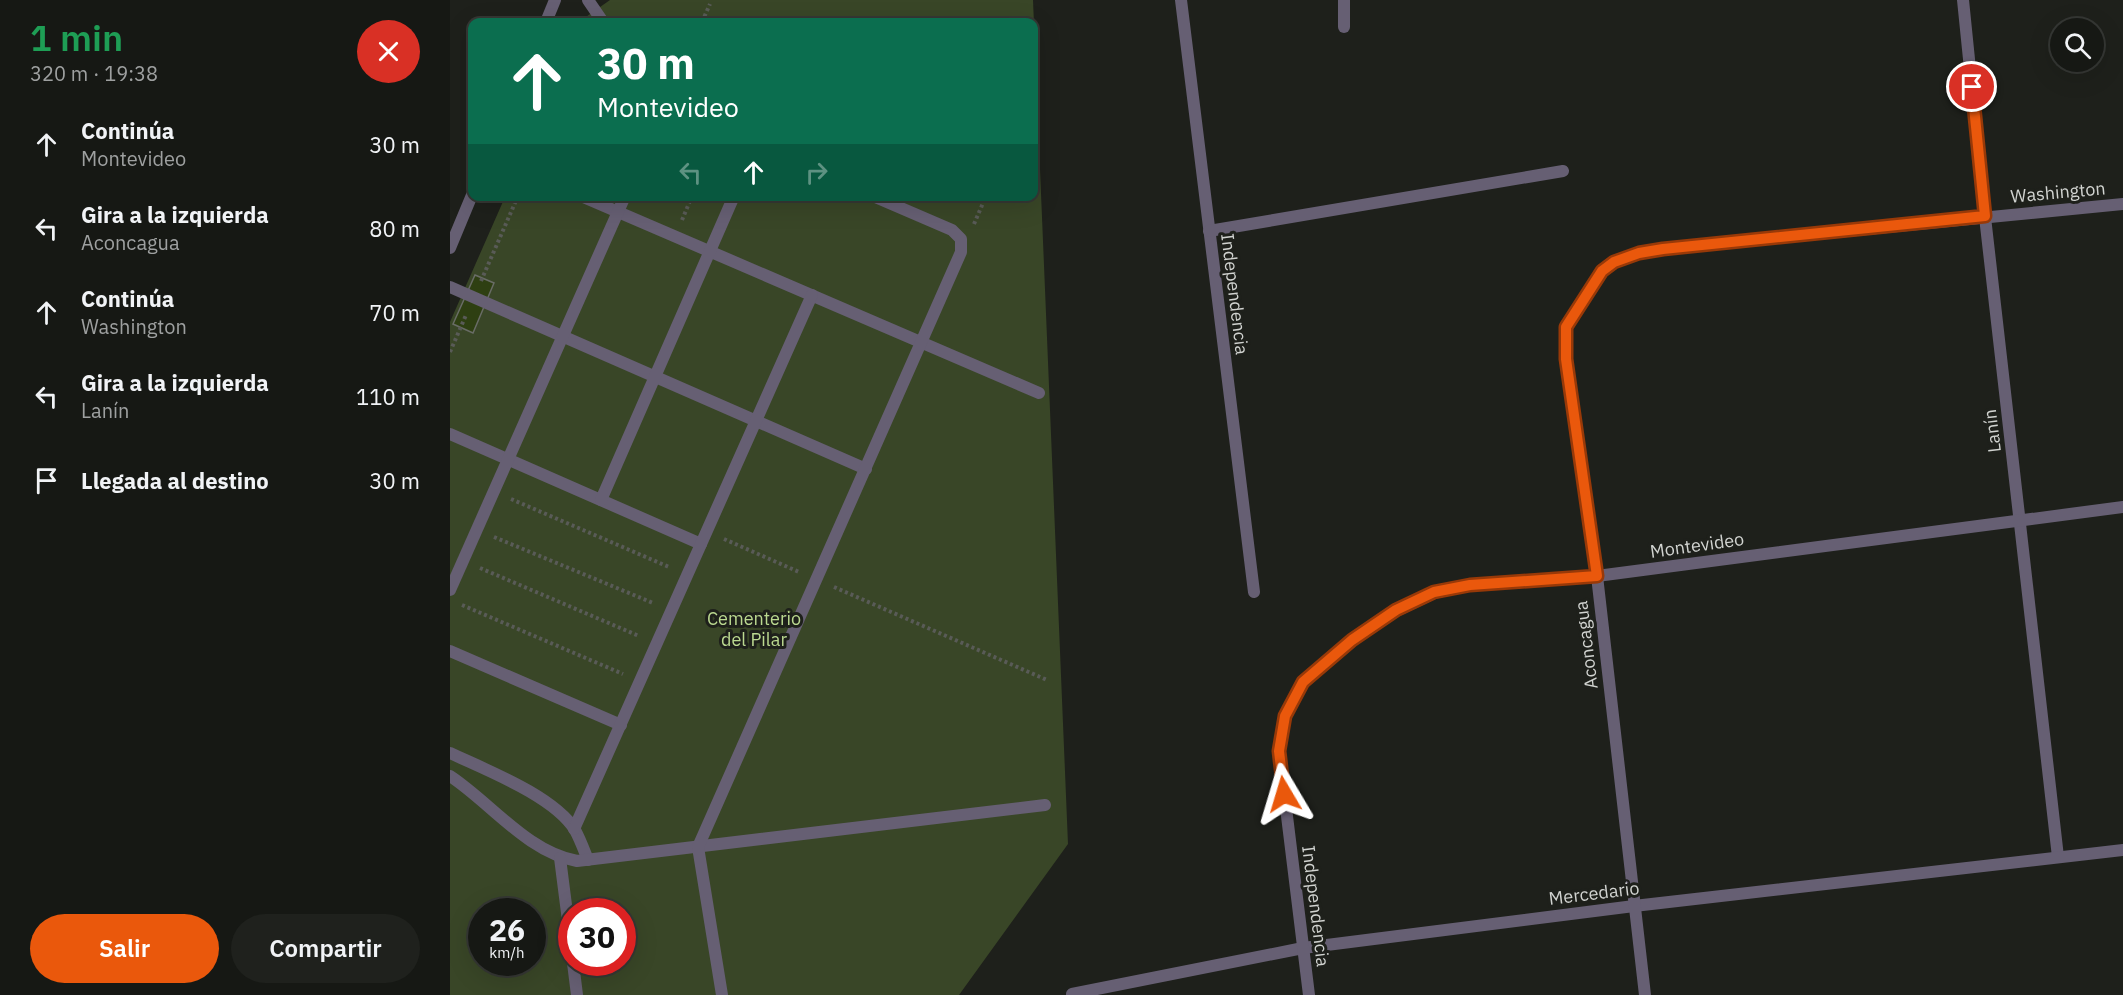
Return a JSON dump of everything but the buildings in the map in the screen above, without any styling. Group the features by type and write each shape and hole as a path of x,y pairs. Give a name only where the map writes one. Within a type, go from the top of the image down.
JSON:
{"street":[{"path":"548,18 555,0"},
{"path":"588,0 600,18"},
{"name":"Independencia","path":"1181,0 1254,592"},
{"path":"1344,0 1344,27"},
{"name":"Lanín","path":"1963,0 1985,216 2058,857"},
{"path":"1209,231 1563,171"},
{"path":"450,248 470,201"},
{"path":"593,201 1039,393"},
{"path":"450,590 623,201"},
{"path":"601,501 732,201"},
{"path":"722,995 699,847 961,252 961,239 952,230 885,201"},
{"name":"Washington","path":"1584,297 1602,271 1614,262 1647,252 1985,216 2123,204"},
{"path":"450,287 866,469"},
{"path":"574,830 812,295"},
{"name":"Aconcagua","path":"1584,297 1566,327 1564,339 1597,576 1645,995"},
{"path":"450,434 701,544"},
{"name":"Montevideo","path":"1303,682 1352,640 1387,616 1434,592 1470,585 1597,576 2123,507"},
{"path":"450,651 621,725"},
{"name":"Independencia","path":"1303,682 1285,716 1279,751 1309,995"},
{"path":"450,753 516,784 557,810 574,830 588,860"},
{"path":"450,776 471,790 509,824 560,858 577,861 1045,805"},
{"name":"Mercedario","path":"1072,994 1303,948 1634,906 2123,850"},
{"path":"560,858 565,898"},
{"path":"575,976 577,995"}],"path":[{"path":"704,18 710,4"},
{"path":"450,352 516,201"},
{"path":"494,491 687,575"},
{"path":"477,530 672,610"},
{"path":"706,531 1047,680"},
{"path":"463,560 656,644"},
{"path":"460,604 640,682"}],"green space":[{"path":"610,0 1033,0 1034,18 584,18"},
{"name":"Cementerio del Pilar","path":"1038,120 1068,844 959,995 450,995 450,322 503,201 1038,201"}],"route":[{"path":"1284,794 1279,751 1285,716 1303,682 1352,640 1396,610 1434,592 1470,585 1597,576 1564,339 1566,327 1602,271 1614,262 1639,253 1663,249 1985,216 1972,87"}]}
